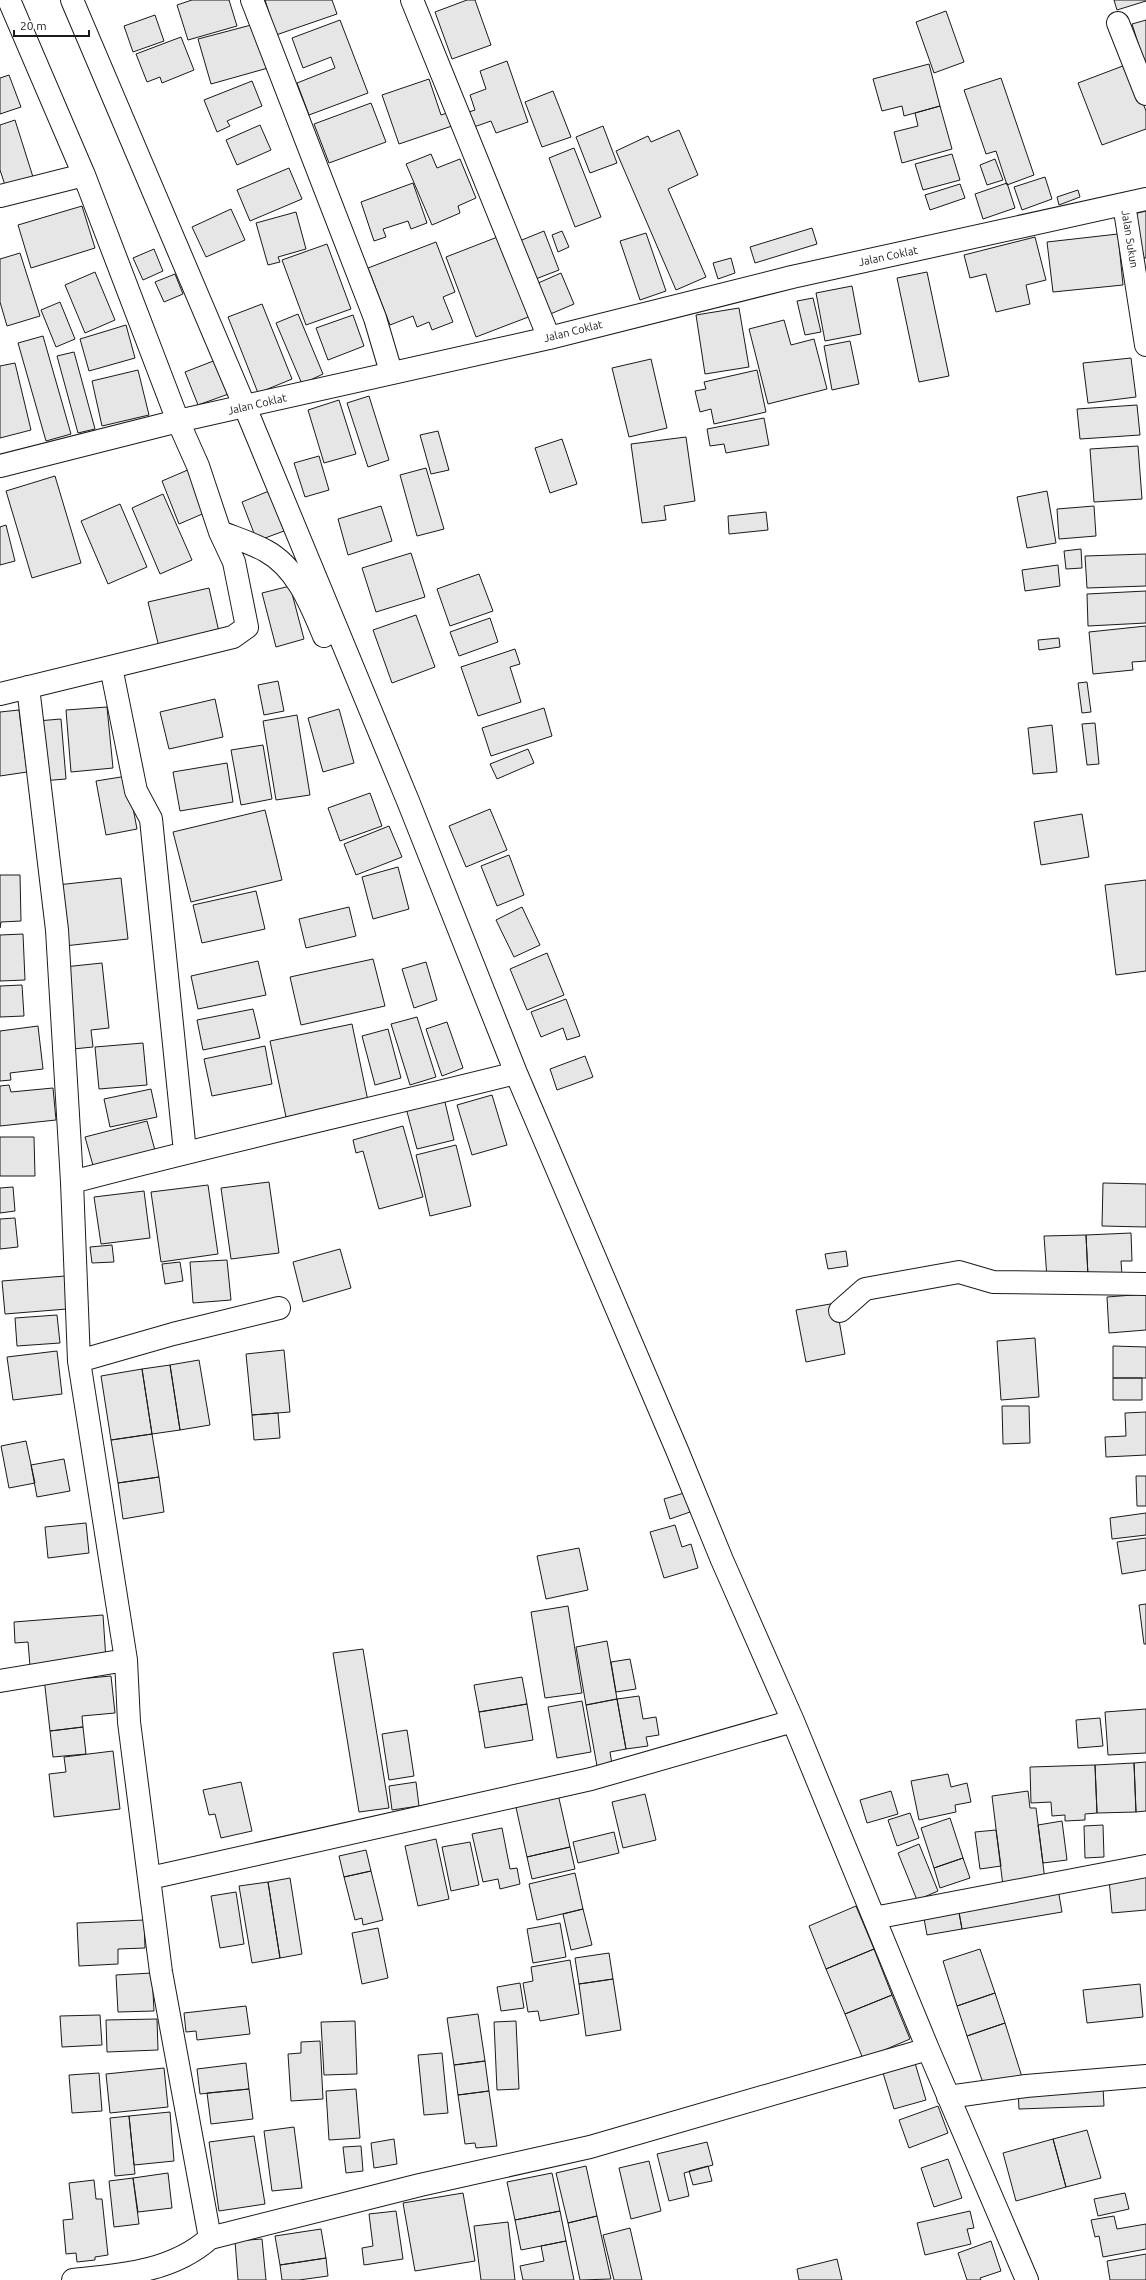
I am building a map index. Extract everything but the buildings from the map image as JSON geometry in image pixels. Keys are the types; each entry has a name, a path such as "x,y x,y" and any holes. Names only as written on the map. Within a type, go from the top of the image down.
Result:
{"street":[{"path":"0,694 233,636 247,627 234,562 220,532 198,466 178,421 84,175 9,0"},
{"path":"72,0 245,407 408,800 516,1073 677,1450 722,1560 793,1721 928,2050 1026,2280"},
{"path":"252,0 376,318 392,372"},
{"path":"412,0 549,338"},
{"path":"1118,23 1146,94"},
{"path":"0,196 84,175"},
{"name":"Jalan Coklat","path":"0,466 178,421 549,338 792,277 1146,199"},
{"name":"Jalan Sukun","path":"1124,204 1146,345"},
{"path":"220,532 266,550 281,561 296,578 315,615 382,768 408,800"},
{"path":"111,667 136,791 151,819 185,1152"},
{"path":"28,687 57,930 72,1182 78,1361 126,1660 129,1722 161,1972 210,2238"},
{"path":"72,1182 185,1152 289,1130 516,1073"},
{"path":"840,1310 864,1289 960,1272 993,1282 1146,1284"},
{"path":"78,1361 173,1334 279,1308"},
{"path":"0,1682 126,1660"},
{"path":"150,1878 591,1779 793,1721"},
{"path":"874,1918 1146,1866"},
{"path":"73,2280 122,2275 160,2267 199,2248 210,2238 420,2185 590,2147 928,2050"},
{"path":"948,2096 1026,2086 1146,2076"}]}
